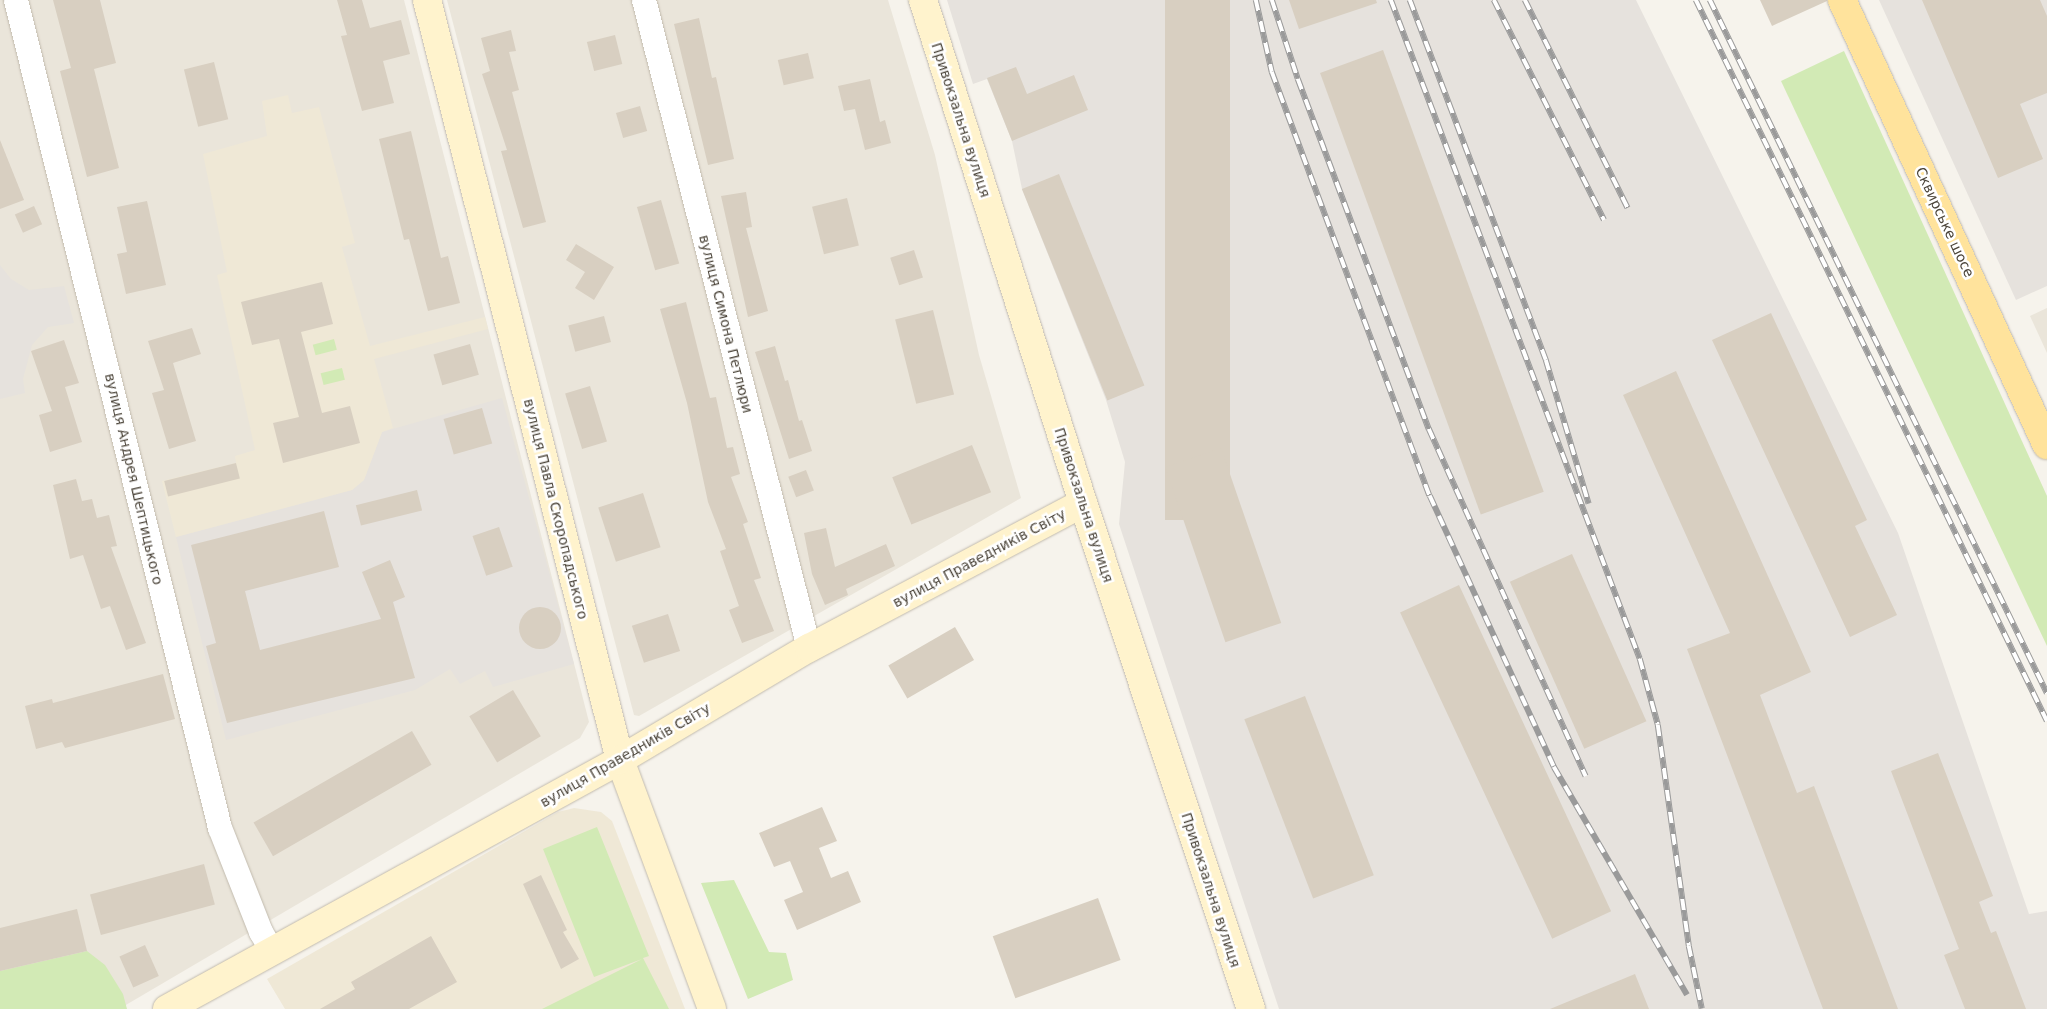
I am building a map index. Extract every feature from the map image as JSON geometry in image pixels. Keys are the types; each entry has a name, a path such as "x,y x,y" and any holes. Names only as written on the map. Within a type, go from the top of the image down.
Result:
{"main road":[{"name":"Сквирське шосе","path":"1842,0 2047,446"}],"street":[{"name":"вулиця Андрея Шептицького","path":"16,0 220,828 261,932 272,951"},
{"name":"вулиця Павла Скоропадського","path":"427,0 620,760 712,1009"},
{"name":"вулиця Симона Петлюри","path":"644,0 809,648"},
{"name":"Привокзальна вулиця","path":"923,0 1083,503 1251,1009"},
{"name":"вулиця Праведників Світу","path":"168,1009 620,760 809,648 1083,503"}],"shaded area":[{"path":"0,0 404,0 589,722 580,738 119,1009 0,1009"},
{"path":"447,0 888,0 935,155 979,355 1021,498 639,716 634,715"},
{"path":"947,0 1636,0 1898,533 2029,914 2047,911 2047,1009 1279,1009 1119,524 1125,462 1106,400 1022,189 1012,141 987,79 973,84"},
{"path":"1879,0 2047,0 2047,286 2016,300"},
{"path":"288,95 292,113 319,107 355,243 342,247 370,346 485,317 488,329 374,359 393,428 382,432 364,480 352,490 176,537 162,481 236,463 235,456 255,450 217,275 227,272 203,154 267,136 262,101"},
{"path":"0,265 11,279 29,290 64,286 74,323 48,327 32,345 23,379 25,393 0,399"},
{"path":"2047,308 2047,353 2030,316"},
{"path":"502,398 574,664 493,687 485,671 460,684 450,669 415,690 226,740 176,537 352,490 364,480 382,432"},
{"path":"574,808 601,812 612,821 685,1009 285,1009 267,979 558,812"}],"green space":[{"path":"1844,51 2047,496 2047,646 1781,81"},
{"path":"334,339 337,350 316,355 313,345"},
{"path":"342,368 345,380 324,385 321,373"},
{"path":"597,827 649,956 643,958 669,1009 542,1009 642,959 594,977 543,849"},
{"path":"734,880 769,952 786,953 793,980 748,999 701,883"},
{"path":"87,951 105,965 123,994 127,1009 0,1009 0,971"}],"building":[{"path":"53,0 100,0 116,63 94,69 119,168 87,177 60,71 71,68"},
{"path":"337,0 362,0 370,28 401,20 410,54 383,61 394,103 362,111 341,36 347,35"},
{"path":"1165,0 1230,0 1230,520 1165,520"},
{"path":"1289,0 1376,0 1377,3 1299,29"},
{"path":"1760,0 1827,0 1827,1 1772,26"},
{"path":"1922,0 2040,0 2047,16 2047,93 2020,104 2043,159 1998,178"},
{"path":"699,18 712,78 716,77 734,159 708,165 674,24"},
{"path":"511,30 516,51 509,52 519,90 512,92 546,222 523,228 501,151 507,150 482,74 490,71 481,38"},
{"path":"615,35 622,64 594,71 587,42"},
{"path":"1383,50 1544,492 1481,515 1320,73"},
{"path":"808,53 814,78 784,85 778,60"},
{"path":"214,62 228,119 198,127 184,69"},
{"path":"1016,67 1027,94 1074,75 1088,110 1012,141 987,78"},
{"path":"870,79 880,122 885,120 891,143 865,150 855,109 844,111 838,86"},
{"path":"640,106 647,131 623,138 616,113"},
{"path":"411,131 441,258 448,256 460,303 428,311 409,239 404,240 379,139"},
{"path":"0,140 24,200 0,209"},
{"path":"1059,174 1144,385 1107,400 1022,189"},
{"path":"746,192 752,227 746,228 768,311 748,317 721,196"},
{"path":"847,198 859,246 824,254 812,207"},
{"path":"661,200 679,263 655,270 637,207"},
{"path":"147,201 166,285 126,294 117,254 127,252 117,207"},
{"path":"34,206 42,224 23,233 15,215"},
{"path":"576,244 614,267 594,300 575,288 585,272 566,260"},
{"path":"914,250 923,278 899,285 890,258"},
{"path":"322,282 333,324 301,332 322,413 350,406 360,443 283,463 273,423 299,417 279,339 252,345 241,302"},
{"path":"686,302 710,398 716,397 727,448 733,447 740,474 731,477 748,522 743,524 761,578 754,580 774,631 742,643 729,610 739,606 720,551 726,549 708,502 687,403 660,309"},
{"path":"933,310 954,394 916,404 895,319"},
{"path":"1771,313 1867,520 1855,526 1897,615 1850,637 1712,340"},
{"path":"604,316 611,342 575,352 568,326"},
{"path":"192,328 201,354 173,363 196,441 169,449 152,393 164,390 148,341"},
{"path":"64,340 79,383 65,387 82,442 50,452 39,415 52,411 31,351"},
{"path":"470,344 479,375 442,385 433,354"},
{"path":"775,346 785,381 788,380 799,421 802,420 812,451 789,459 755,352"},
{"path":"1676,371 1811,672 1760,695 1797,793 1814,786 1898,1009 1823,1009 1687,649 1730,633 1623,395"},
{"path":"590,386 607,441 582,449 565,394"},
{"path":"482,408 492,444 454,455 444,419"},
{"path":"972,445 991,492 911,525 892,477"},
{"path":"1221,448 1281,623 1225,642 1165,467"},
{"path":"236,463 240,479 168,496 164,481"},
{"path":"806,470 814,491 796,497 788,477"},
{"path":"76,479 82,501 92,499 97,518 109,515 117,546 111,547 146,643 126,650 110,606 101,609 83,555 70,559 53,485"},
{"path":"417,490 422,510 361,526 356,505"},
{"path":"643,493 661,547 616,562 598,508"},
{"path":"324,511 339,567 245,591 260,650 381,619 362,572 390,560 405,597 393,602 415,678 227,723 206,646 216,643 191,545"},
{"path":"499,527 513,567 486,576 473,536"},
{"path":"826,528 835,567 886,544 895,566 846,589 848,595 825,605 812,574 804,533"},
{"path":"1572,554 1646,721 1584,749 1510,582"},
{"path":"1459,585 1611,911 1552,939 1400,612"},
{"path":"544,607 552,610 558,616 561,628 558,640 552,646 536,649 528,646 522,640 519,624 522,616 528,610"},
{"path":"668,614 680,651 644,663 632,626"},
{"path":"955,627 974,660 907,698 888,666"},
{"path":"163,674 175,719 65,748 62,742 36,749 25,706 52,699 53,703"},
{"path":"513,690 541,736 497,763 469,716"},
{"path":"1305,696 1374,875 1313,899 1244,719"},
{"path":"412,731 432,765 273,856 254,823"},
{"path":"1938,753 1993,896 1979,902 1991,933 1996,931 2026,1009 1965,1009 1944,955 1959,949 1891,771"},
{"path":"822,807 837,841 819,848 831,878 848,871 861,902 797,930 784,900 803,892 790,861 774,867 759,833"},
{"path":"204,864 215,905 101,935 90,895"},
{"path":"541,875 567,930 563,932 579,959 561,969 523,884"},
{"path":"1098,898 1121,960 1015,998 993,936"},
{"path":"77,909 87,951 0,971 0,928"},
{"path":"431,936 457,982 409,1009 320,1009 355,989 351,982"},
{"path":"145,945 159,976 133,987 119,956"},
{"path":"1635,974 1649,1009 1550,1009"}],"railway":[{"path":"1256,0 1272,72 1430,496 1554,767 1687,995"},
{"path":"1272,0 1298,79 1429,429 1586,776"},
{"path":"1391,0 1640,659 1658,725 1689,946 1702,1009"},
{"path":"1410,0 1546,360 1589,504"},
{"path":"1494,0 1604,220"},
{"path":"1525,0 1628,208"},
{"path":"1696,0 2047,721"},
{"path":"1710,0 2047,693"}]}
